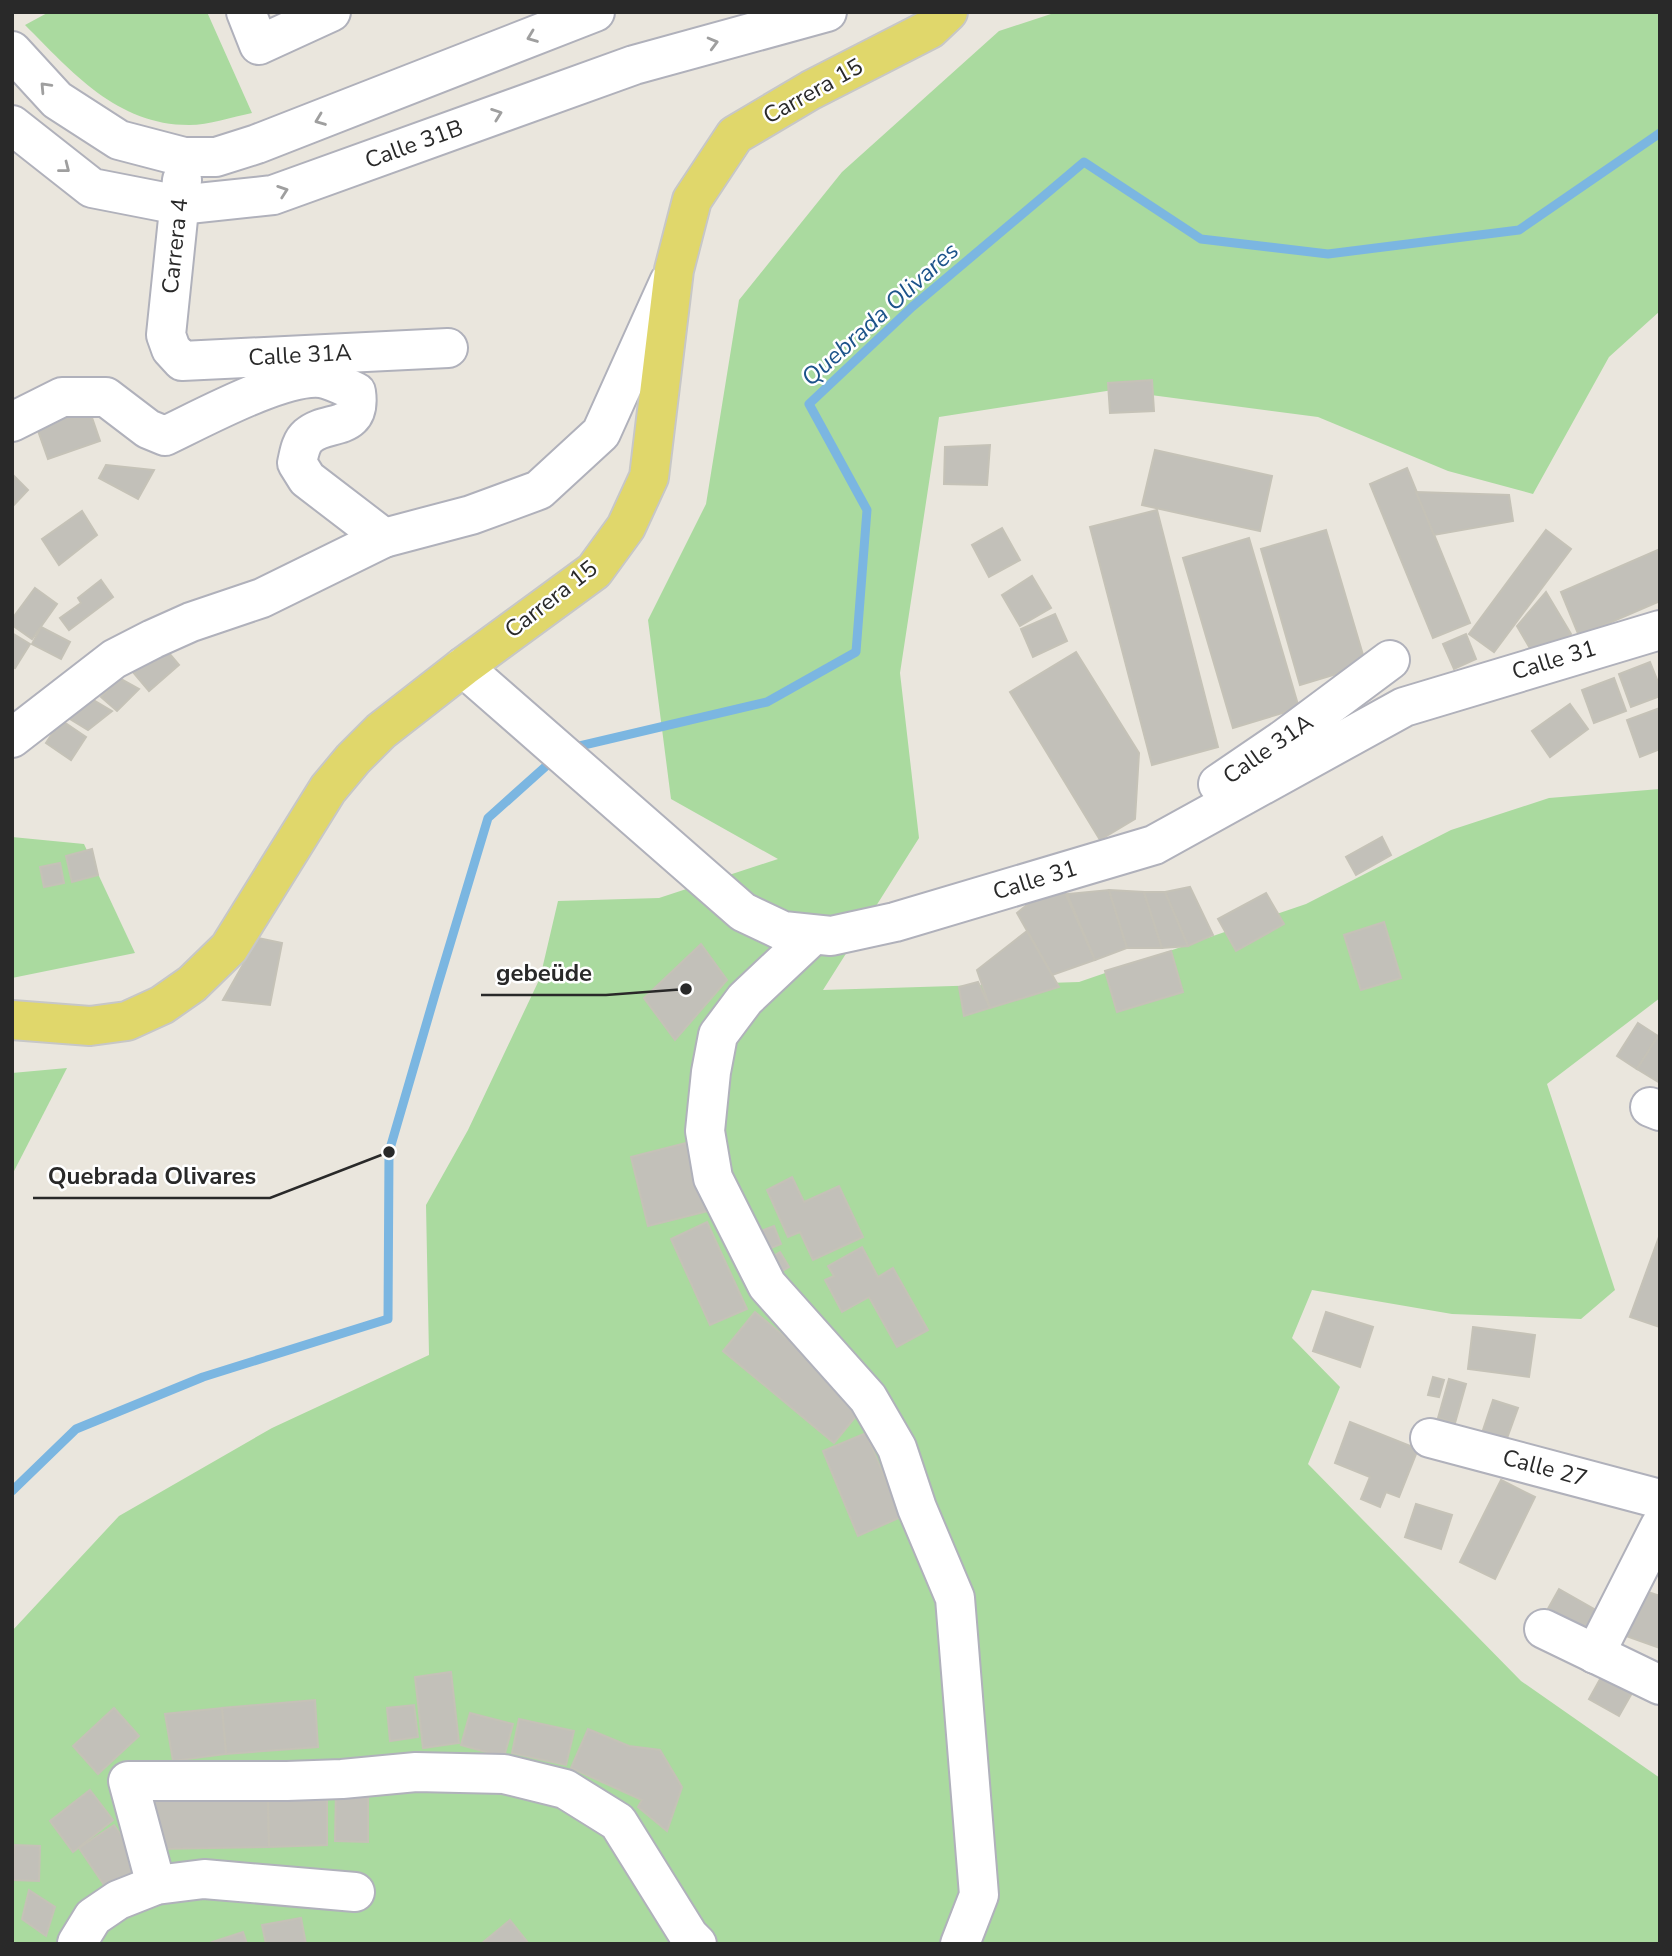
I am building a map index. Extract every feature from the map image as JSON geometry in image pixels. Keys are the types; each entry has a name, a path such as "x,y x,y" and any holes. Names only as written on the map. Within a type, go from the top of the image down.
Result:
{"main road":[{"name":"Carrera 15","path":"12,1020 90,1026 127,1021 162,1005 192,984 229,948 328,789 352,759 381,732 475,677 594,571 626,527 649,477 674,270 692,200 735,135 811,90 930,29 948,12"}],"street":[{"path":"252,29 331,12"},
{"path":"12,51 57,100 119,140 184,158 216,157 257,144 595,12"},
{"name":"Calle 31B","path":"12,125 92,188 179,205 273,195 634,65 827,12"},
{"name":"Carrera 4","path":"166,335 184,158"},
{"path":"12,738 114,659 191,622 262,598 384,538 471,515 539,490 601,433 674,270"},
{"name":"Calle 31A","path":"166,335 171,349 182,361 448,348"},
{"path":"12,422 62,397 106,397 148,429 165,436 288,381 320,378 340,384 356,392 358,405 351,418 307,436 297,463 307,479 384,538"},
{"name":"Calle 31","path":"475,677 743,912 783,931 831,936 895,922 1154,845 1404,707 1660,630"},
{"name":"Calle 31A","path":"1154,845 1185,805 1284,739 1390,660"},
{"path":"813,935 745,999 718,1035 710,1072 705,1131 713,1178 767,1285 869,1398 897,1448 917,1508 955,1598 979,1895 960,1944"},
{"name":"Calle 27","path":"1430,1438 1660,1499"},
{"path":"1595,1654 1660,1526"},
{"path":"1544,1629 1660,1685"},
{"path":"156,1885 128,1781 287,1781 416,1772 504,1774 565,1789 618,1822 689,1936 697,1944"},
{"path":"77,1942 93,1917 118,1900 156,1885 204,1879 355,1892"}],"green space":[{"path":"49,12 207,12 252,113 189,125 163,123 118,106 79,77 25,25"},
{"path":"1057,12 1660,12 1660,311 1609,357 1533,494 1448,471 1318,417 1113,390 939,417 900,673 919,838 823,990 1079,982 1306,904 1451,830 1549,798 1660,789 1660,998 1547,1084 1615,1290 1581,1319 1452,1314 1312,1290 1292,1338 1340,1387 1308,1464 1521,1681 1660,1778 1660,1944 12,1944 12,1631 119,1516 272,1428 429,1355 426,1205 468,1130 540,978 558,901 659,898 778,859 671,799 648,620 706,504 739,300 842,172 999,31"},
{"path":"12,837 84,844 135,953 12,978"},
{"path":"67,1068 12,1175 12,1073"}],"building":[{"path":"1152,380 1154,411 1110,413 1108,383"},
{"path":"88,406 100,441 48,459 36,425"},
{"path":"990,445 987,485 944,484 945,447"},
{"path":"1155,450 1272,476 1260,531 1142,505"},
{"path":"106,465 154,470 138,499 99,478"},
{"path":"1407,468 1470,623 1433,638 1370,484"},
{"path":"12,474 28,490 12,507"},
{"path":"1416,492 1509,495 1513,521 1434,535"},
{"path":"1157,510 1218,747 1152,765 1090,527"},
{"path":"82,511 97,535 59,565 42,539"},
{"path":"1002,528 1020,560 989,577 972,545"},
{"path":"1326,530 1366,665 1300,685 1261,549"},
{"path":"1546,530 1571,549 1494,652 1469,634"},
{"path":"1249,538 1299,708 1233,728 1183,558"},
{"path":"1660,549 1660,601 1579,636 1561,592"},
{"path":"1032,576 1051,608 1020,626 1002,595"},
{"path":"101,580 113,597 69,630 60,618 81,603 78,598"},
{"path":"35,588 57,604 32,639 12,625 12,619"},
{"path":"1546,592 1571,634 1535,657 1517,626"},
{"path":"1055,614 1067,641 1033,657 1021,629"},
{"path":"41,627 70,642 61,659 32,644"},
{"path":"12,633 30,644 15,668 12,666"},
{"path":"1466,634 1476,659 1454,669 1443,644"},
{"path":"163,646 179,665 149,691 133,672"},
{"path":"1076,652 1139,753 1135,819 1100,840 1010,692"},
{"path":"1650,662 1660,687 1660,696 1631,707 1619,674"},
{"path":"119,678 139,689 117,711 101,697"},
{"path":"1614,678 1626,711 1594,723 1582,690"},
{"path":"80,692 112,711 88,730 65,716"},
{"path":"1570,704 1588,729 1550,757 1532,731"},
{"path":"1660,708 1660,749 1640,757 1627,720"},
{"path":"61,720 86,737 71,760 46,743"},
{"path":"1382,837 1391,855 1356,875 1346,857"},
{"path":"92,849 98,875 72,882 66,856"},
{"path":"60,863 64,883 44,887 40,867"},
{"path":"1059,879 1095,960 1052,975 1017,913"},
{"path":"1190,887 1213,935 1188,946 1165,892"},
{"path":"1109,890 1127,948 1095,960 1067,894"},
{"path":"1109,890 1144,892 1162,948 1127,948"},
{"path":"1144,892 1165,892 1188,946 1162,948"},
{"path":"1266,893 1284,924 1236,951 1218,919"},
{"path":"1384,922 1401,978 1361,990 1344,935"},
{"path":"1027,931 1059,987 990,1008 977,970"},
{"path":"258,938 282,943 270,1005 223,1000"},
{"path":"701,944 727,980 675,1040 644,998"},
{"path":"1171,951 1183,992 1117,1012 1105,971"},
{"path":"978,982 990,1008 964,1016 959,987"},
{"path":"1638,1023 1658,1036 1637,1069 1617,1056"},
{"path":"1658,1036 1660,1037 1660,1083 1637,1069"},
{"path":"690,1142 708,1211 648,1226 631,1157"},
{"path":"792,1177 804,1202 839,1186 863,1237 813,1260 800,1232 788,1237 767,1190"},
{"path":"707,1222 747,1309 710,1325 671,1239"},
{"path":"774,1226 781,1244 761,1252 753,1234"},
{"path":"1660,1234 1660,1327 1630,1317"},
{"path":"862,1247 878,1277 893,1268 928,1330 897,1347 869,1297 842,1312 825,1280 834,1276 828,1266"},
{"path":"780,1252 789,1267 769,1279 760,1264"},
{"path":"755,1312 866,1404 834,1443 723,1351"},
{"path":"1326,1312 1373,1327 1360,1367 1313,1351"},
{"path":"1473,1327 1535,1335 1529,1377 1468,1369"},
{"path":"1433,1377 1444,1380 1439,1397 1428,1395"},
{"path":"1449,1379 1466,1384 1455,1423 1438,1418"},
{"path":"1493,1400 1518,1408 1506,1441 1482,1433"},
{"path":"1350,1422 1418,1449 1399,1497 1386,1492 1380,1507 1361,1499 1370,1477 1335,1463"},
{"path":"866,1433 901,1517 858,1536 823,1451"},
{"path":"1501,1480 1535,1497 1495,1579 1460,1562"},
{"path":"1416,1504 1452,1515 1441,1549 1405,1537"},
{"path":"1559,1589 1603,1614 1587,1641 1544,1616"},
{"path":"1639,1589 1660,1596 1660,1648 1623,1635"},
{"path":"1609,1663 1640,1679 1619,1716 1589,1699"},
{"path":"451,1672 459,1743 423,1748 415,1677"},
{"path":"315,1700 318,1747 226,1754 222,1708"},
{"path":"414,1705 418,1737 390,1741 387,1708"},
{"path":"114,1708 139,1736 98,1774 73,1746"},
{"path":"222,1708 226,1754 173,1761 165,1714"},
{"path":"470,1713 513,1724 504,1757 461,1745"},
{"path":"519,1719 574,1731 566,1765 512,1753"},
{"path":"588,1729 629,1746 660,1750 682,1787 667,1831 638,1807 642,1800 571,1768"},
{"path":"336,1789 368,1789 368,1842 335,1841"},
{"path":"90,1790 113,1820 73,1852 50,1821"},
{"path":"136,1797 268,1799 269,1847 156,1849"},
{"path":"327,1797 327,1845 269,1847 268,1799"},
{"path":"114,1825 145,1869 108,1891 79,1848"},
{"path":"14,1845 40,1846 39,1881 13,1880"},
{"path":"29,1890 55,1907 46,1936 22,1919"},
{"path":"301,1918 306,1944 266,1944 262,1925"},
{"path":"510,1920 529,1944 481,1944"},
{"path":"243,1932 247,1944 212,1942"}],"waterway":[{"name":"Quebrada Olivares","path":"571,748 767,702 856,652 867,510 809,404 912,307 1084,162 1201,239 1328,254 1519,230 1660,133"},
{"name":"Quebrada Olivares","path":"12,1491 76,1429 203,1377 388,1319 389,1152 438,984 488,818 554,759"}],"place":[{"name":"gebeüde","path":"686,989"},
{"name":"Quebrada Olivares","path":"389,1152"}]}
